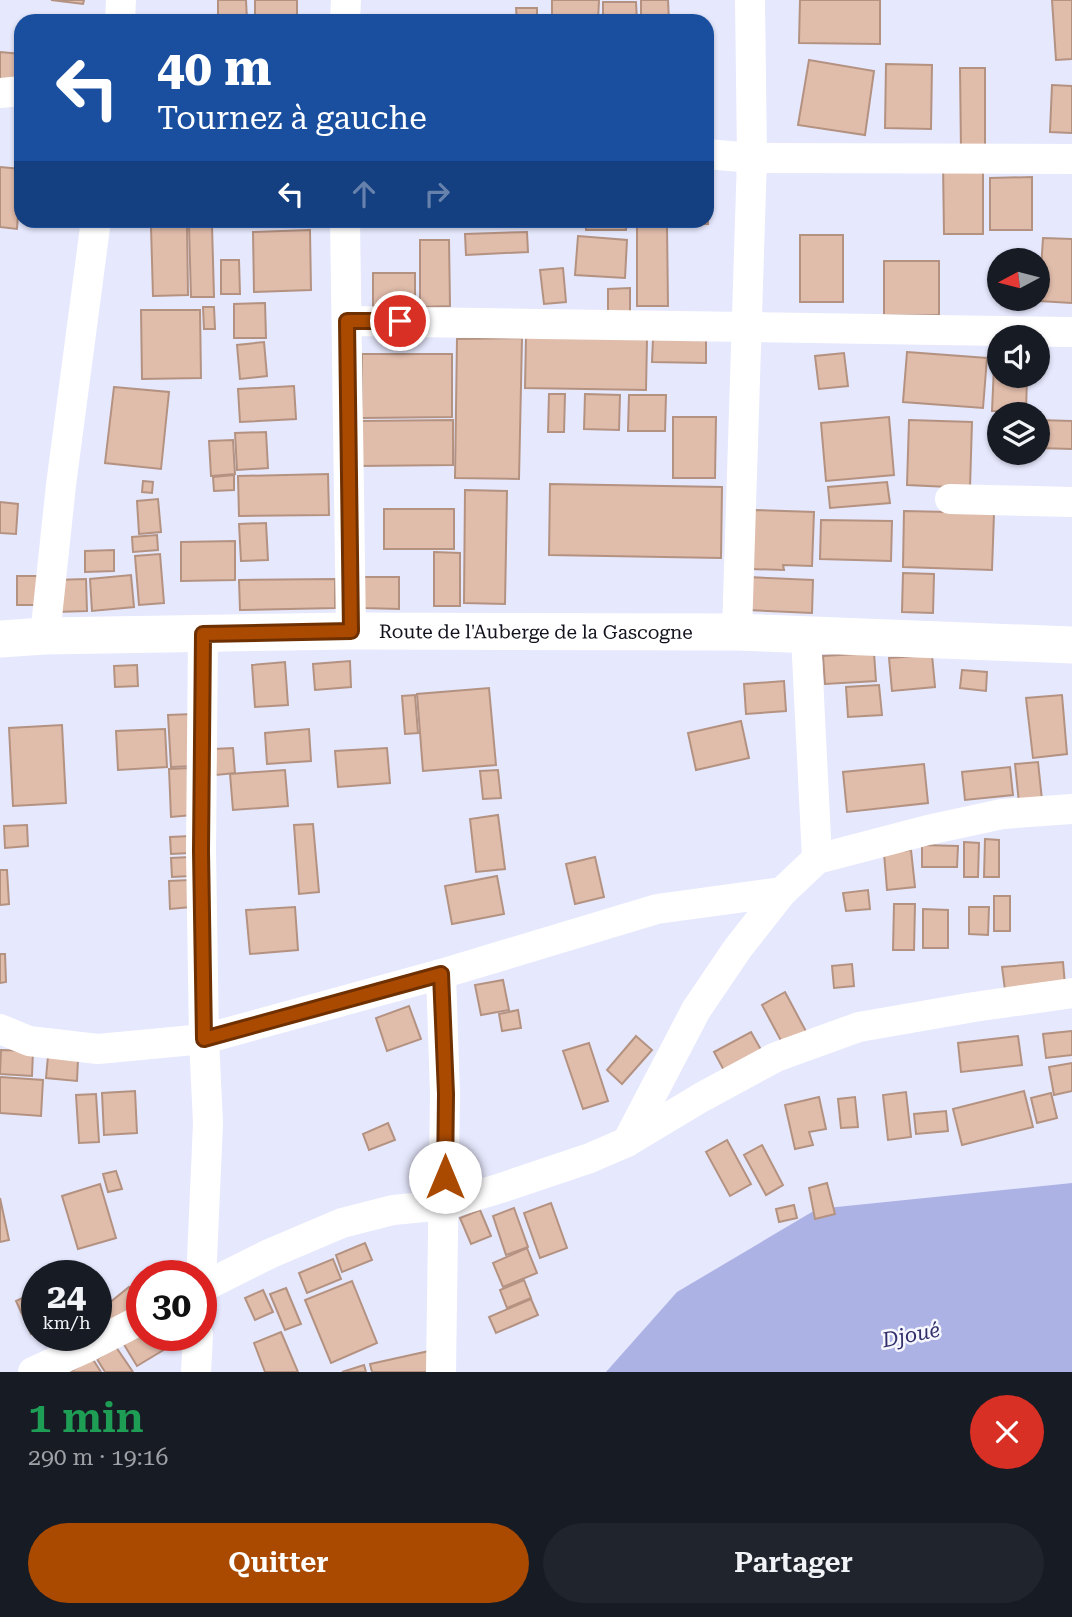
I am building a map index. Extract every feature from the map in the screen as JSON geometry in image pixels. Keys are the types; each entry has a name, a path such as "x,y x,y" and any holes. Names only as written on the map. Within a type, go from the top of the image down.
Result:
{"street":[{"path":"737,632 752,158 750,0"},
{"path":"714,155 752,158 1072,159"},
{"path":"45,636 61,485 95,228"},
{"path":"345,228 351,631"},
{"path":"347,321 1072,332"},
{"path":"950,499 1072,502"},
{"name":"Route de l'Auberge de la Gascogne","path":"0,639 351,631 737,632 1072,645"},
{"path":"202,1260 208,1123 201,851 203,634"},
{"path":"806,636 817,859"},
{"path":"627,1142 696,1010 737,948 782,892 817,859 1002,814 1072,809"},
{"path":"0,1029 29,1041 98,1049 204,1039 441,974 657,909 782,892"},
{"path":"441,974 446,1094 441,1372"},
{"path":"217,1278 342,1223 393,1210 445,1205 579,1161 627,1142 776,1057 859,1027 1072,993"},
{"path":"33,1372 126,1327"},
{"path":"197,1372 198,1351"}],"water":[{"name":"Djoué","path":"1072,1183 1072,1372 606,1372 677,1292 817,1209"}],"building":[{"path":"51,0 84,0 83,4"},
{"path":"218,0 246,0 247,14 218,14"},
{"path":"255,0 297,0 297,14 255,14"},
{"path":"552,0 599,0 598,14 552,14"},
{"path":"641,0 668,0 669,14 641,14"},
{"path":"800,0 880,0 880,44 799,43"},
{"path":"1052,0 1072,0 1072,59 1056,60"},
{"path":"603,2 636,2 637,14 603,14"},
{"path":"516,8 537,8 537,14 516,14"},
{"path":"0,52 14,53 14,83 0,82"},
{"path":"809,60 874,71 865,135 798,125"},
{"path":"886,64 932,65 931,129 885,128"},
{"path":"960,68 985,68 985,149 961,150"},
{"path":"1052,85 1072,86 1072,133 1050,132"},
{"path":"943,163 983,163 983,234 944,234"},
{"path":"0,167 14,168 14,228 17,229 0,227"},
{"path":"1032,177 1032,230 990,230 990,178"},
{"path":"151,228 187,228 188,295 153,296"},
{"path":"189,228 212,228 214,297 191,297"},
{"path":"586,228 626,228 626,230"},
{"path":"637,228 667,228 668,306 637,306"},
{"path":"310,230 311,290 254,292 253,232"},
{"path":"527,232 528,252 466,255 465,234"},
{"path":"800,235 843,235 843,302 800,302"},
{"path":"578,236 627,240 625,278 575,275"},
{"path":"1043,238 1072,239 1072,303 1050,302 1050,248 1042,248"},
{"path":"420,240 449,240 450,306 420,307"},
{"path":"221,260 239,260 240,294 221,294"},
{"path":"884,261 939,261 939,315 884,315"},
{"path":"563,268 566,302 544,304 540,270"},
{"path":"373,273 415,273 415,306 373,306"},
{"path":"630,288 630,315 608,314 608,289"},
{"path":"265,303 266,338 234,338 234,304"},
{"path":"203,307 214,307 215,329 204,329"},
{"path":"141,310 200,310 201,378 142,379"},
{"path":"526,337 647,339 646,390 525,388"},
{"path":"522,338 519,479 455,478 457,339"},
{"path":"653,339 706,340 706,363 652,362"},
{"path":"264,342 267,376 240,379 237,345"},
{"path":"907,352 987,358 983,408 903,402"},
{"path":"844,353 848,386 819,389 815,356"},
{"path":"362,354 452,354 452,417 362,418"},
{"path":"294,386 296,419 240,422 238,389"},
{"path":"114,387 169,392 161,469 105,463"},
{"path":"993,388 1027,388 1026,402 992,402"},
{"path":"549,394 565,394 564,432 548,432"},
{"path":"585,394 620,395 619,430 584,429"},
{"path":"629,395 666,395 665,431 628,431"},
{"path":"673,417 716,417 715,478 673,478"},
{"path":"889,417 894,475 826,481 821,423"},
{"path":"453,420 453,465 359,466 359,421"},
{"path":"909,420 972,422 970,488 907,485"},
{"path":"1050,420 1072,421 1072,449 1050,448"},
{"path":"266,432 268,468 237,470 235,433"},
{"path":"233,440 235,474 211,476 209,441"},
{"path":"328,474 329,515 239,516 238,476"},
{"path":"234,475 234,490 214,491 213,477"},
{"path":"143,481 153,482 152,493 142,492"},
{"path":"887,482 890,503 830,508 828,487"},
{"path":"550,484 722,487 721,558 549,555"},
{"path":"465,490 507,491 505,604 464,603"},
{"path":"158,499 161,532 139,534 137,501"},
{"path":"0,502 18,504 16,534 0,533"},
{"path":"384,509 454,509 454,549 384,549"},
{"path":"753,510 814,512 812,566 783,565 784,570 751,569"},
{"path":"904,511 994,513 992,570 903,567"},
{"path":"821,520 892,521 891,561 820,559"},
{"path":"266,523 268,560 241,561 239,524"},
{"path":"157,535 158,550 133,552 132,537"},
{"path":"235,541 235,580 181,581 181,542"},
{"path":"114,550 114,571 85,572 85,551"},
{"path":"434,552 460,553 460,606 434,606"},
{"path":"160,554 164,603 139,605 135,556"},
{"path":"903,573 934,574 933,613 902,612"},
{"path":"131,575 134,607 92,611 90,579"},
{"path":"17,576 37,576 37,605 17,605"},
{"path":"363,577 399,577 399,609 364,608"},
{"path":"748,577 813,580 812,613 747,610"},
{"path":"86,579 87,611 55,612 54,580"},
{"path":"335,579 335,608 240,610 239,580"},
{"path":"874,653 876,681 825,684 823,656"},
{"path":"932,655 935,687 892,691 889,658"},
{"path":"350,661 351,687 315,690 313,664"},
{"path":"285,662 288,705 255,707 252,665"},
{"path":"137,665 138,686 115,687 114,666"},
{"path":"962,670 987,672 986,691 960,688"},
{"path":"784,681 786,711 746,714 744,684"},
{"path":"879,685 882,715 848,717 846,687"},
{"path":"489,688 496,765 423,771 417,694"},
{"path":"415,695 418,733 405,734 402,696"},
{"path":"1062,695 1067,754 1033,758 1026,698"},
{"path":"193,714 195,766 171,767 168,715"},
{"path":"741,721 749,758 696,770 688,733"},
{"path":"62,725 66,803 13,806 9,728"},
{"path":"165,729 167,767 118,770 116,731"},
{"path":"309,729 311,761 267,764 265,733"},
{"path":"233,748 235,773 216,775 214,749"},
{"path":"387,748 390,783 338,787 335,751"},
{"path":"1038,762 1042,800 1019,803 1015,764"},
{"path":"924,764 928,803 847,812 843,772"},
{"path":"1010,767 1013,795 965,800 962,772"},
{"path":"190,768 192,815 171,817 169,769"},
{"path":"285,770 288,806 233,810 230,774"},
{"path":"498,770 501,798 483,799 480,771"},
{"path":"498,815 505,869 476,872 470,819"},
{"path":"313,824 319,892 299,894 294,825"},
{"path":"27,825 28,846 5,848 4,826"},
{"path":"190,836 190,853 171,854 170,837"},
{"path":"985,839 999,840 999,877 984,877"},
{"path":"964,842 979,843 978,877 964,877"},
{"path":"922,845 958,846 957,867 922,867"},
{"path":"911,850 915,887 887,890 884,853"},
{"path":"190,857 191,876 172,877 171,858"},
{"path":"595,857 604,897 575,904 566,864"},
{"path":"0,870 7,870 9,904 0,905"},
{"path":"497,876 504,914 452,924 445,886"},
{"path":"190,880 191,907 170,909 169,881"},
{"path":"868,890 870,909 846,911 843,893"},
{"path":"994,896 1010,896 1010,931 994,931"},
{"path":"894,904 915,904 914,950 893,950"},
{"path":"295,907 298,950 250,954 246,910"},
{"path":"969,907 989,907 988,935 969,934"},
{"path":"923,909 948,910 948,948 923,948"},
{"path":"0,954 5,954 6,982 0,983"},
{"path":"1063,962 1065,985 1005,990 1002,967"},
{"path":"852,964 854,986 834,988 832,966"},
{"path":"503,980 509,1010 481,1015 475,985"},
{"path":"785,992 809,1037 786,1050 762,1005"},
{"path":"409,1006 421,1039 387,1051 376,1018"},
{"path":"518,1010 521,1028 502,1031 499,1014"},
{"path":"1072,1031 1072,1055 1046,1058 1043,1034"},
{"path":"751,1032 764,1055 727,1076 714,1052"},
{"path":"636,1036 652,1050 622,1084 607,1070"},
{"path":"1018,1036 1022,1065 961,1072 958,1043"},
{"path":"589,1043 608,1101 583,1109 563,1051"},
{"path":"1,1050 33,1051 32,1076 0,1074"},
{"path":"48,1056 78,1059 77,1081 46,1078"},
{"path":"1072,1063 1072,1091 1054,1095 1049,1067"},
{"path":"0,1077 43,1080 41,1116 0,1113"},
{"path":"135,1091 137,1133 104,1135 102,1093"},
{"path":"1024,1091 1033,1127 962,1145 953,1109"},
{"path":"906,1092 911,1137 888,1140 883,1095"},
{"path":"1051,1093 1057,1118 1037,1123 1031,1098"},
{"path":"96,1094 99,1142 79,1143 76,1095"},
{"path":"819,1097 826,1129 809,1132 813,1145 795,1149 785,1105"},
{"path":"855,1097 858,1127 841,1128 838,1099"},
{"path":"946,1111 948,1131 916,1134 914,1114"},
{"path":"388,1123 395,1140 369,1150 363,1134"},
{"path":"727,1140 751,1184 730,1196 706,1152"},
{"path":"762,1145 783,1185 766,1195 744,1155"},
{"path":"116,1171 122,1189 108,1192 103,1174"},
{"path":"827,1183 835,1214 815,1219 809,1188"},
{"path":"100,1184 116,1238 78,1249 62,1196"},
{"path":"0,1198 9,1240 0,1242"},
{"path":"551,1203 567,1248 540,1258 524,1213"},
{"path":"794,1205 797,1218 779,1222 776,1209"},
{"path":"514,1208 528,1247 506,1255 493,1216"},
{"path":"480,1210 491,1236 471,1244 460,1218"},
{"path":"365,1243 372,1260 342,1272 336,1255"},
{"path":"527,1248 537,1273 503,1287 493,1263"},
{"path":"333,1259 341,1279 307,1293 299,1273"},
{"path":"524,1280 531,1298 507,1308 500,1290"},
{"path":"352,1281 377,1343 331,1363 305,1300"},
{"path":"286,1288 301,1324 285,1330 270,1294"},
{"path":"126,1289 126,1322 113,1333 112,1332 112,1301"},
{"path":"263,1290 273,1312 255,1320 245,1298"},
{"path":"21,1299 21,1312 16,1301"},
{"path":"531,1299 538,1315 496,1333 489,1317"},
{"path":"281,1332 298,1372 265,1372 254,1343"},
{"path":"126,1337 126,1348 120,1338"},
{"path":"116,1347 133,1372 105,1372 97,1359"},
{"path":"128,1351 162,1351 137,1366"},
{"path":"429,1351 434,1372 372,1372 370,1364"},
{"path":"92,1358 101,1372 70,1372"},
{"path":"364,1365 366,1372 342,1372"}],"route":[{"path":"400,321 347,321 351,631 203,634 201,851 204,1039 441,974 446,1094 445,1177"}]}
